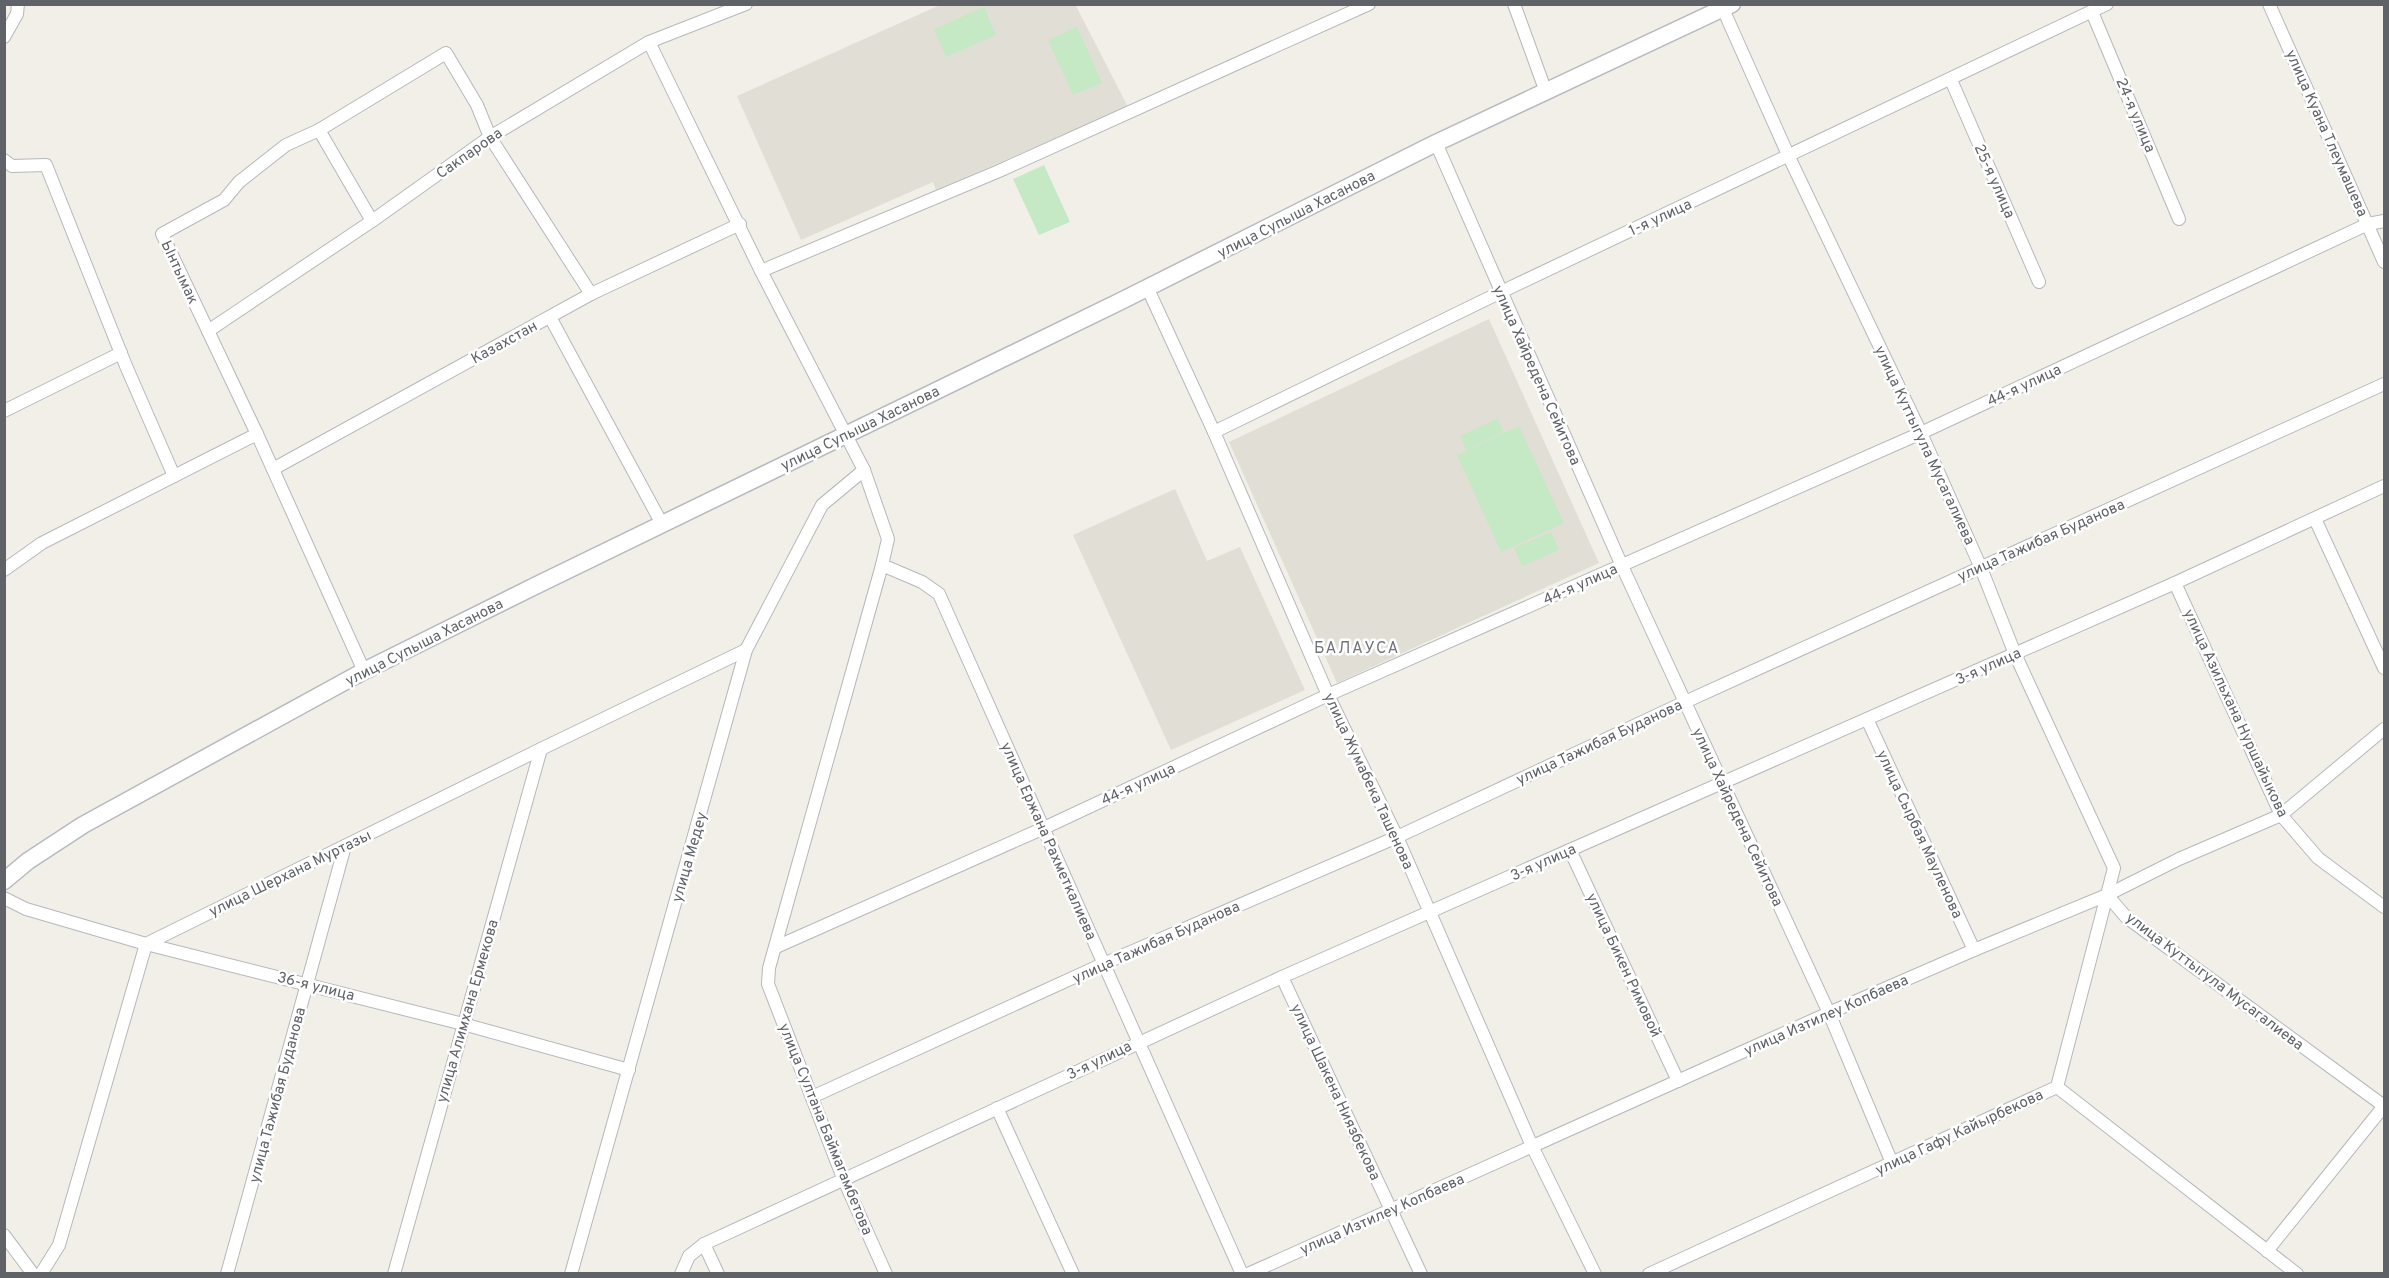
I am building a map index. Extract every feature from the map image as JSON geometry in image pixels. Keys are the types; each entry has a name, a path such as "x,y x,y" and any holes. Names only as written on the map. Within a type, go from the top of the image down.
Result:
{"street":[{"path":"4,37 17,14 18,4"},
{"name":"Сакпарова","path":"208,331 372,221 490,137 649,42 746,4"},
{"path":"761,270 999,171 1369,4"},
{"path":"1514,4 1546,92"},
{"name":"1-я улица","path":"1214,432 1501,292 2107,4"},
{"name":"улица Куана Тлеумашева","path":"2270,4 2385,262"},
{"name":"улица Супыша Хасанова","path":"4,881 28,861 84,825 364,671 1436,143 1727,7"},
{"name":"улица Куттыгула Мусагалиева","path":"1727,7 1789,157 1921,433 1981,568 2015,654 2114,868 2107,895 2126,917 2384,1106"},
{"name":"24-я улица","path":"2092,12 2179,219"},
{"path":"649,42 761,270 864,470 888,539 776,947"},
{"name":"Ынтымак","path":"364,671 257,434 162,234 224,200 239,182 286,145 319,130 446,53 477,105 490,137"},
{"name":"25-я улица","path":"1951,80 2039,282"},
{"path":"319,130 372,221"},
{"path":"490,137 591,294"},
{"name":"улица Хайредена Сейитова","path":"1436,143 1622,566 1829,1013 1892,1163"},
{"path":"4,160 12,166 46,165 121,353 174,476"},
{"name":"44-я улица","path":"776,947 1044,828 1328,695 1921,433 2368,224 2385,221"},
{"name":"Казахстан","path":"273,469 591,294 740,224"},
{"name":"улица Жумабека Ташенова","path":"1147,287 1214,432 1328,695 1397,837 1532,1146 1595,1274"},
{"path":"550,316 662,524"},
{"path":"4,411 121,353"},
{"name":"улица Тажибая Буданова","path":"812,1097 1103,964 1397,837 1685,702 2385,384"},
{"path":"4,570 42,543 257,434"},
{"name":"улица Медеу","path":"571,1274 746,650 822,505 864,470"},
{"name":"3-я улица","path":"704,1244 1281,976 2175,583 2385,486"},
{"path":"2314,519 2385,668"},
{"name":"улица Ержана Рахметкалиева","path":"882,565 922,582 939,594 1242,1274"},
{"name":"улица Азильхана Нуршайыкова","path":"2175,583 2281,815 2318,858 2385,907"},
{"name":"улица Шерхана Муртазы","path":"146,944 746,650"},
{"name":"улица Сырбая Мауленова","path":"1867,719 1974,950"},
{"name":"улица Изтилеу Копбаева","path":"1248,1274 1829,1013 2107,895 2179,859 2281,815 2385,729"},
{"name":"улица Алимхана Ермекова","path":"394,1274 541,749"},
{"name":"улица Тажибая Буданова","path":"227,1274 345,846"},
{"name":"улица Бикен Римовой","path":"1570,850 1678,1081"},
{"path":"2057,1087 2107,895"},
{"name":"36-я улица","path":"4,898 26,909 146,944 463,1024 629,1070"},
{"path":"41,1274 59,1245 146,944"},
{"name":"улица Султана Баймагамбетова","path":"776,947 769,968 768,984 843,1178 886,1274"},
{"name":"улица Шакена Ниязбекова","path":"1281,976 1421,1274"},
{"name":"улица Гафу Кайырбекова","path":"1649,1274 2057,1087 2297,1274"},
{"path":"2267,1251 2384,1106"},
{"path":"997,1108 1073,1274"},
{"path":"4,1235 33,1274"},
{"path":"681,1274 689,1256 704,1244 718,1274"}],"shaded area":[{"path":"1075,4 1128,107 936,190 933,182 801,240 737,96 940,5"},
{"path":"1489,319 1599,563 1337,683 1229,442"},
{"path":"1175,489 1207,561 1240,547 1305,690 1171,750 1073,535"}],"green space":[{"path":"984,7 996,35 946,57 934,29"},
{"path":"1077,27 1102,83 1073,95 1048,40"},
{"path":"1044,165 1070,222 1039,235 1013,179"},
{"path":"1497,419 1504,432 1466,450 1460,436"},
{"path":"1519,426 1564,523 1501,552 1457,455"},
{"path":"1551,532 1559,550 1522,566 1514,548"}],"district":[{"name":"БАЛАУСА","path":"1357,647"}]}
